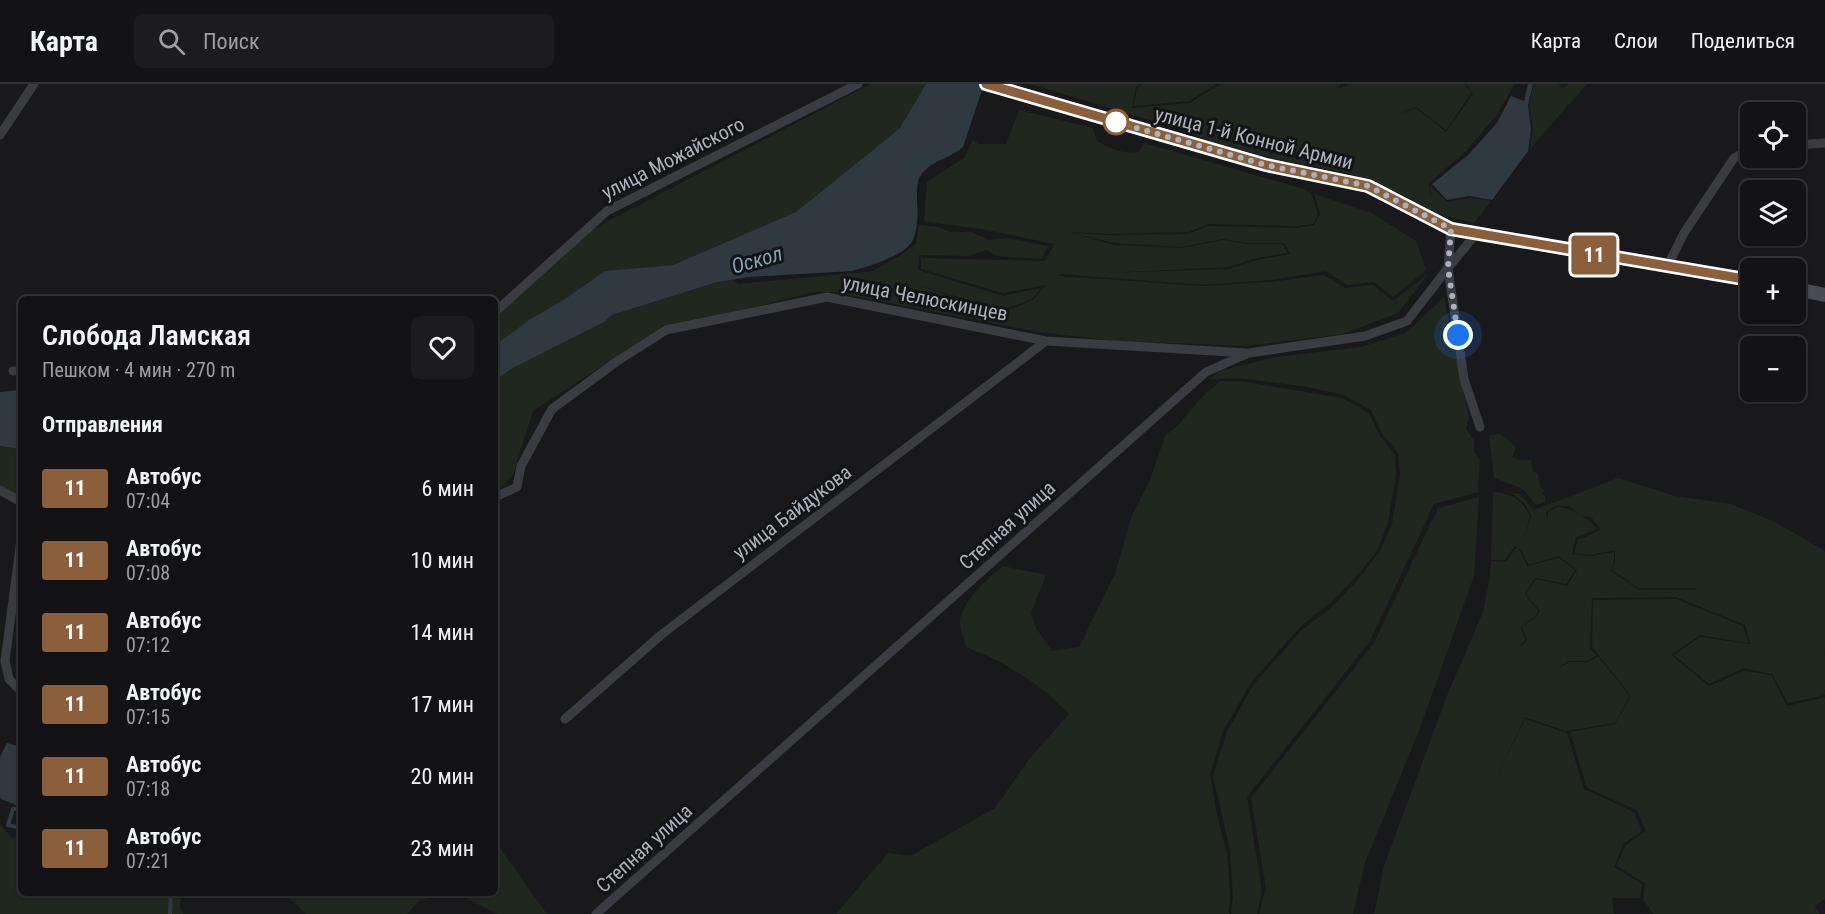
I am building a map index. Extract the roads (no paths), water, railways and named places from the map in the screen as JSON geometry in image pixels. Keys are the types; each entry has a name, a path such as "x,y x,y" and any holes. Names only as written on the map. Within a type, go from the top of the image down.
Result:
{"main road":[{"name":"улица 1-й Конной Армии","path":"988,85 1266,165 1368,186 1451,229 1475,235 1740,278"},
{"path":"1806,291 1825,295"}],"street":[{"path":"0,135 34,84"},
{"name":"улица Можайского","path":"498,309 607,210 858,84"},
{"path":"1806,144 1825,143"},
{"path":"1667,267 1684,233 1734,158 1740,155"},
{"path":"1451,229 1448,268 1464,380 1480,427"},
{"name":"Степная улица","path":"596,914 1206,372 1249,354 1365,336 1407,321 1475,235"},
{"name":"улица Челюскинцев","path":"498,496 517,487 521,466 552,410 616,362 666,330 827,297 1046,341 1249,354"},
{"name":"улица Байдукова","path":"565,719 661,635 1046,341"},
{"path":"0,490 18,500"},
{"path":"18,560 3,662 9,679 18,688"}],"water":[{"name":"Оскол","path":"926,84 984,84 963,147 930,166 919,178 915,234 911,243 900,253 852,271 748,277 714,283 612,315 604,322 513,368 498,378 498,343 605,271 673,265 796,212 899,129"},
{"path":"1528,84 1533,84 1528,105 1531,130 1528,151 1492,200 1469,196 1447,200 1432,184 1468,155 1497,123 1511,96 1524,101"},
{"path":"18,390 18,449 0,446 0,392"},
{"path":"7,743 17,746 18,806 1,799 0,757"}],"waterway":[{"path":"18,808 13,809 8,825 18,827"},
{"path":"170,914 171,896"}]}
